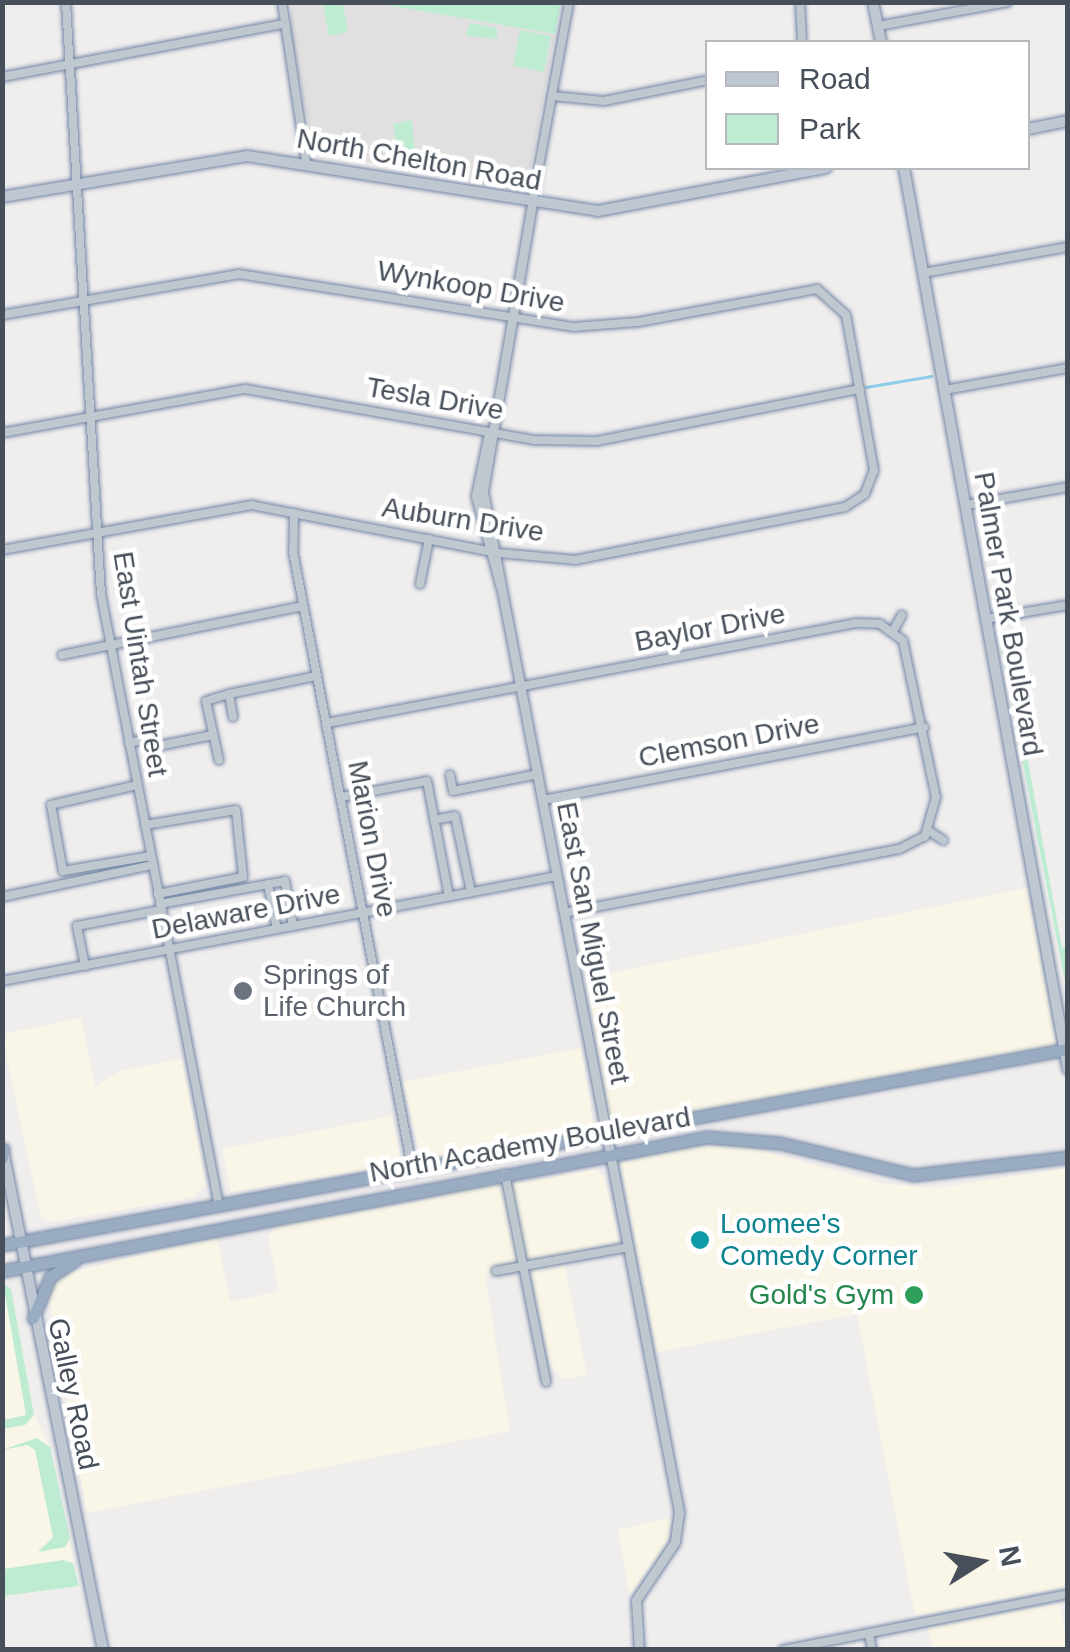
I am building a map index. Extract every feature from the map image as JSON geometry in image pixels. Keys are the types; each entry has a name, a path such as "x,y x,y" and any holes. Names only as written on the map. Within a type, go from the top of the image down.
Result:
{"highway":[{"name":"North Academy Boulevard","path":"2,1245 413,1173 1066,1049"},
{"name":"North Academy Boulevard","path":"2,1270 609,1154 737,1137 877,1171 945,1176 1068,1157"},
{"path":"2,1158 3,1148"},
{"path":"33,1318 50,1277 85,1254"}],"main road":[{"path":"874,2 882,40"},
{"path":"1030,129 1068,121"},
{"name":"North Chelton Road","path":"2,196 222,157 306,162 532,204 628,208 816,170"},
{"name":"Palmer Park Boulevard","path":"904,170 1068,1069"},
{"name":"Galley Road","path":"3,1148 22,1267 104,1650"}],"street":[{"name":"East Uintah Street","path":"66,2 96,532 110,644 219,1206"},
{"path":"282,2 282,24 306,162"},
{"path":"498,553 483,492 489,432 570,2"},
{"path":"800,2 802,40"},
{"path":"878,26 1008,2"},
{"path":"2,77 282,24"},
{"path":"552,96 604,101 705,81"},
{"path":"922,273 1068,247"},
{"name":"Wynkoop Drive","path":"2,315 256,274 509,319 613,326 817,289 846,315 860,389"},
{"path":"944,390 1068,368"},
{"name":"Tesla Drive","path":"2,433 246,390 562,442 615,440 860,389"},
{"name":"Auburn Drive","path":"2,550 242,504 498,553 576,560 854,503 870,487 874,470 860,389"},
{"path":"486,550 476,482 489,432"},
{"path":"966,505 1068,486"},
{"name":"Marion Drive","path":"294,513 293,552 413,1173"},
{"path":"420,584 429,538"},
{"name":"East San Miguel Street","path":"486,550 500,588"},
{"name":"East San Miguel Street","path":"498,553 500,588 679,1512 674,1542 636,1600 640,1650"},
{"path":"62,655 304,606"},
{"path":"986,619 1067,607"},
{"path":"565,914 900,849 929,831 936,797 912,657 892,630 902,615"},
{"name":"Baylor Drive","path":"327,723 856,623 892,630"},
{"path":"219,760 206,701 317,676"},
{"path":"229,694 234,717"},
{"name":"Clemson Drive","path":"542,800 924,727"},
{"path":"129,742 154,737 158,746 214,735"},
{"path":"450,774 453,791 538,774"},
{"path":"341,797 426,781 449,896"},
{"path":"137,785 50,806 63,871 152,860"},
{"path":"84,966 77,926 243,877 236,810 144,825"},
{"path":"434,820 455,816 471,892"},
{"path":"929,831 943,840"},
{"path":"2,897 152,860"},
{"name":"Delaware Drive","path":"2,981 557,876"},
{"path":"160,902 284,881 293,926"},
{"path":"268,884 277,929"},
{"path":"506,1174 546,1382"},
{"path":"496,1271 629,1247"},
{"path":"783,1650 1068,1594"},
{"path":"869,1633 872,1650"}],"shaded area":[{"path":"292,3 374,3 555,34 526,193 314,152 290,30"},
{"path":"1027,888 1057,1046 611,1129 586,978"},
{"path":"81,1018 95,1087 120,1071 182,1059 206,1185 194,1197 51,1222 41,1217 4,1034"},
{"path":"581,1048 593,1124 421,1159 403,1082"},
{"path":"392,1116 401,1164 231,1192 222,1149"},
{"path":"689,1146 743,1146 885,1184 938,1188 1067,1168 1067,1587 915,1616 857,1314 657,1352 620,1163"},
{"path":"595,1169 604,1177 620,1241 562,1254 587,1375 564,1379 550,1366 529,1268 485,1276 510,1431 87,1513 49,1297 56,1276 217,1236 230,1302 279,1291 268,1235 280,1224 412,1203 498,1180 522,1183"},
{"path":"3,1283 11,1289 34,1415 50,1447 79,1586 3,1596"},
{"path":"673,1517 667,1542 630,1595 618,1530"},
{"path":"1060,1603 1067,1649 933,1649 928,1628"}],"green space":[{"path":"323,3 343,4 348,32 329,36"},
{"path":"374,3 561,3 555,34"},
{"path":"470,23 497,28 497,39 466,36"},
{"path":"520,30 551,36 544,72 513,66"},
{"path":"412,120 415,153 435,159 433,171 400,164 393,124"},
{"path":"1003,624 1062,948 1067,946 1067,992 997,628"},
{"path":"3,1283 11,1289 34,1415 25,1425 3,1429 3,1420 26,1415"},
{"path":"37,1438 50,1447 70,1538 65,1547 38,1552 53,1537 35,1450 27,1445 2,1450"},
{"path":"63,1560 73,1563 79,1586 3,1596 3,1569"}],"waterway":[{"path":"866,387 931,376"}],"place":[{"name":"Springs of Life Church","path":"243,991"},
{"name":"Loomee's Comedy Corner","path":"700,1240"},
{"name":"Gold's Gym","path":"914,1295"}]}
